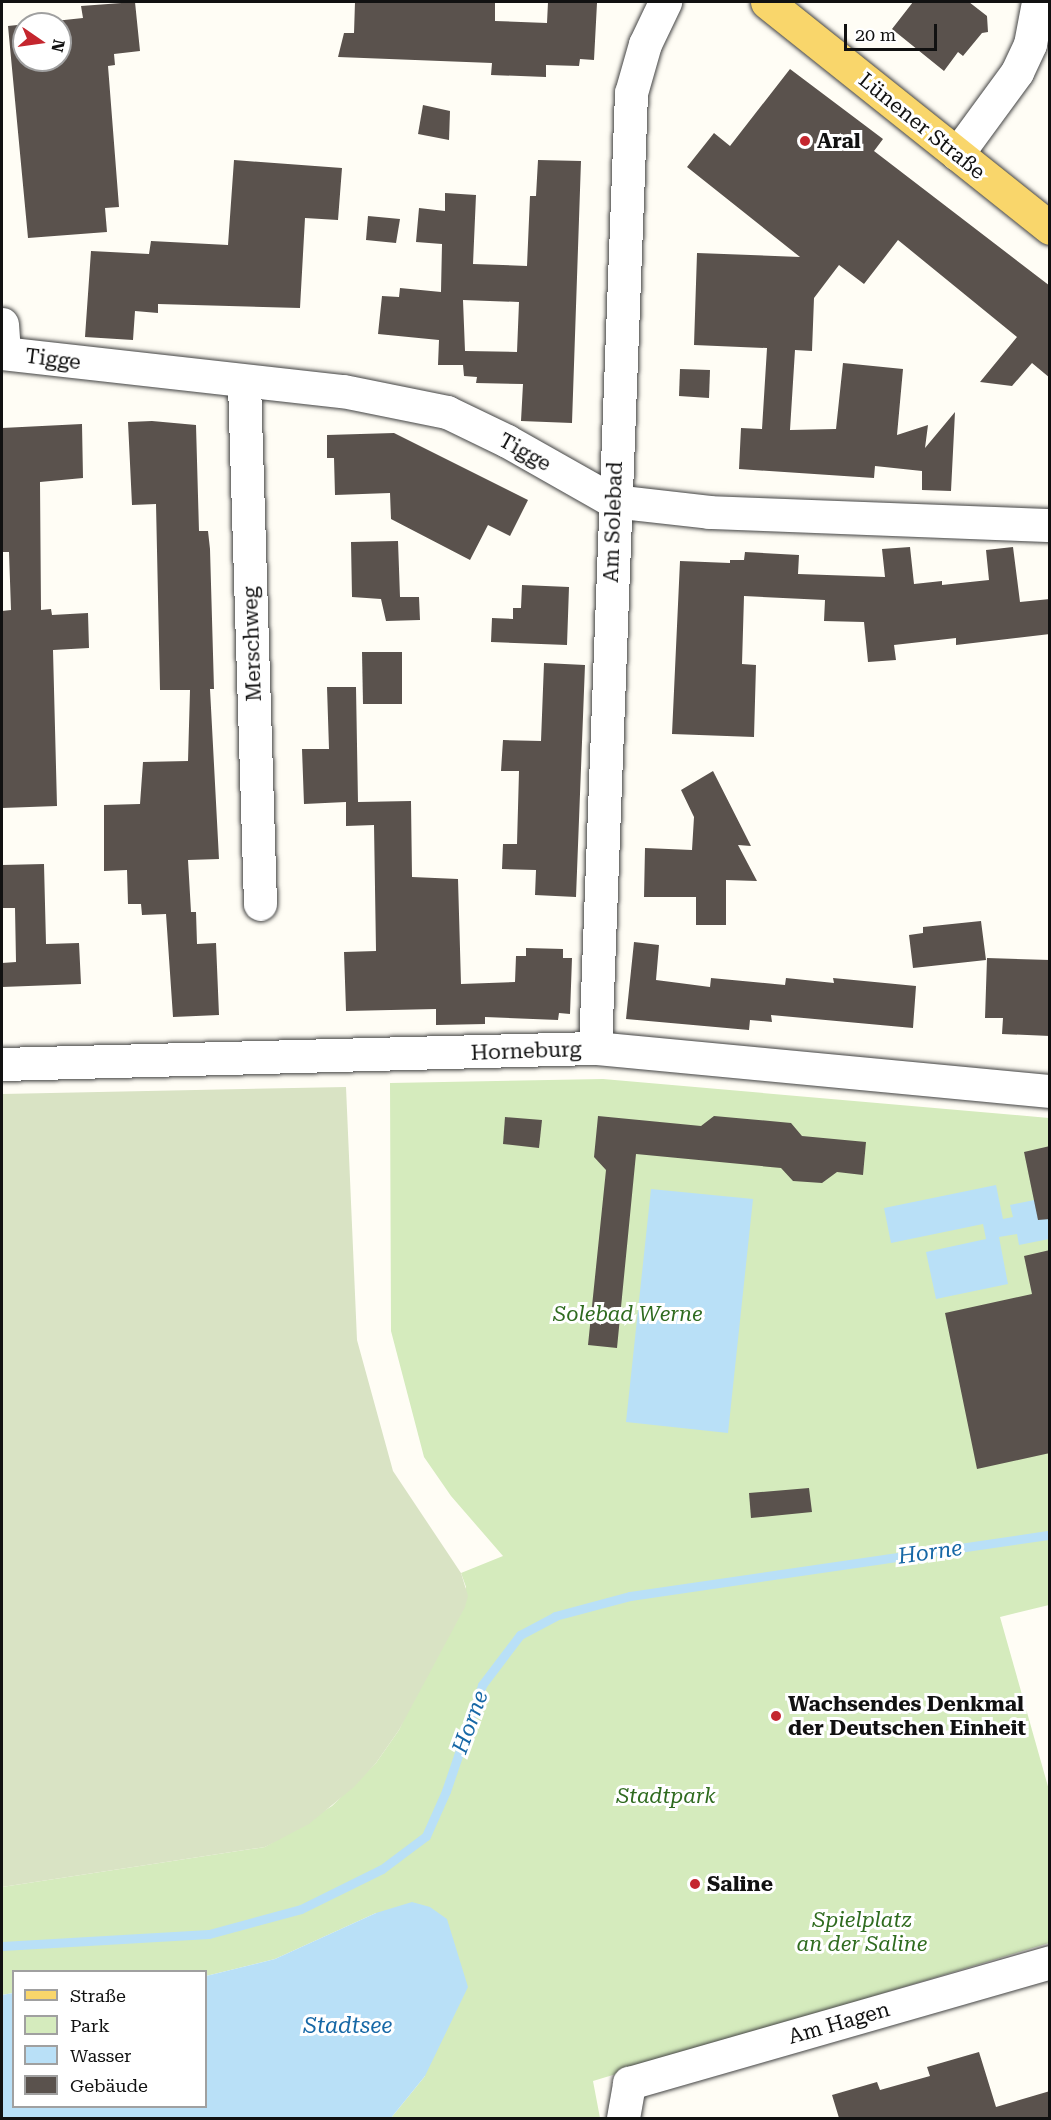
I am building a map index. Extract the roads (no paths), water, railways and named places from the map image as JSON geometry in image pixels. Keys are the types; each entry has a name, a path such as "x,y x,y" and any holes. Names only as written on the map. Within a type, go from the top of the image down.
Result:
{"main road":[{"name":"Lünener Straße","path":"767,2 1050,228"}],"street":[{"name":"Am Solebad","path":"595,1048 613,501 631,93 645,44 665,2"},
{"path":"957,154 1017,72 1030,45 1038,2"},
{"name":"Tigge","path":"2,343 244,383 343,391 447,412 507,441 613,501 709,512 1050,525"},
{"name":"Merschweg","path":"244,383 260,904"},
{"name":"Horneburg","path":"2,1064 595,1048 1050,1091"},
{"name":"Am Hagen","path":"623,2118 629,2083 1050,1962"}],"water":[{"path":"996,1185 1003,1219 1013,1217 1010,1205 1049,1197 1049,1239 1019,1245 1017,1234 999,1237 1008,1284 936,1299 926,1252 986,1239 983,1224 891,1243 884,1208"},
{"path":"651,1189 753,1199 728,1433 626,1422"},
{"name":"Stadtsee","path":"412,1902 430,1907 447,1919 468,1987 425,2076 391,2118 2,2118 2,1995 12,1993 12,2108 207,2108 207,1976 275,1959 376,1913"}],"waterway":[{"name":"Horne","path":"2,1946 209,1934 301,1909 382,1869 426,1836 446,1791 482,1685 520,1635 555,1616 630,1596 1050,1535"}],"place":[{"name":"Aral","path":"805,141"},
{"name":"Wachsendes Denkmal der Deutschen Einheit","path":"776,1716"},
{"name":"Saline","path":"695,1884"}],"park label":[{"name":"Solebad Werne","path":"628,1314"},
{"name":"Stadtpark","path":"666,1796"},
{"name":"Spielplatz an der Saline","path":"862,1932"}]}
